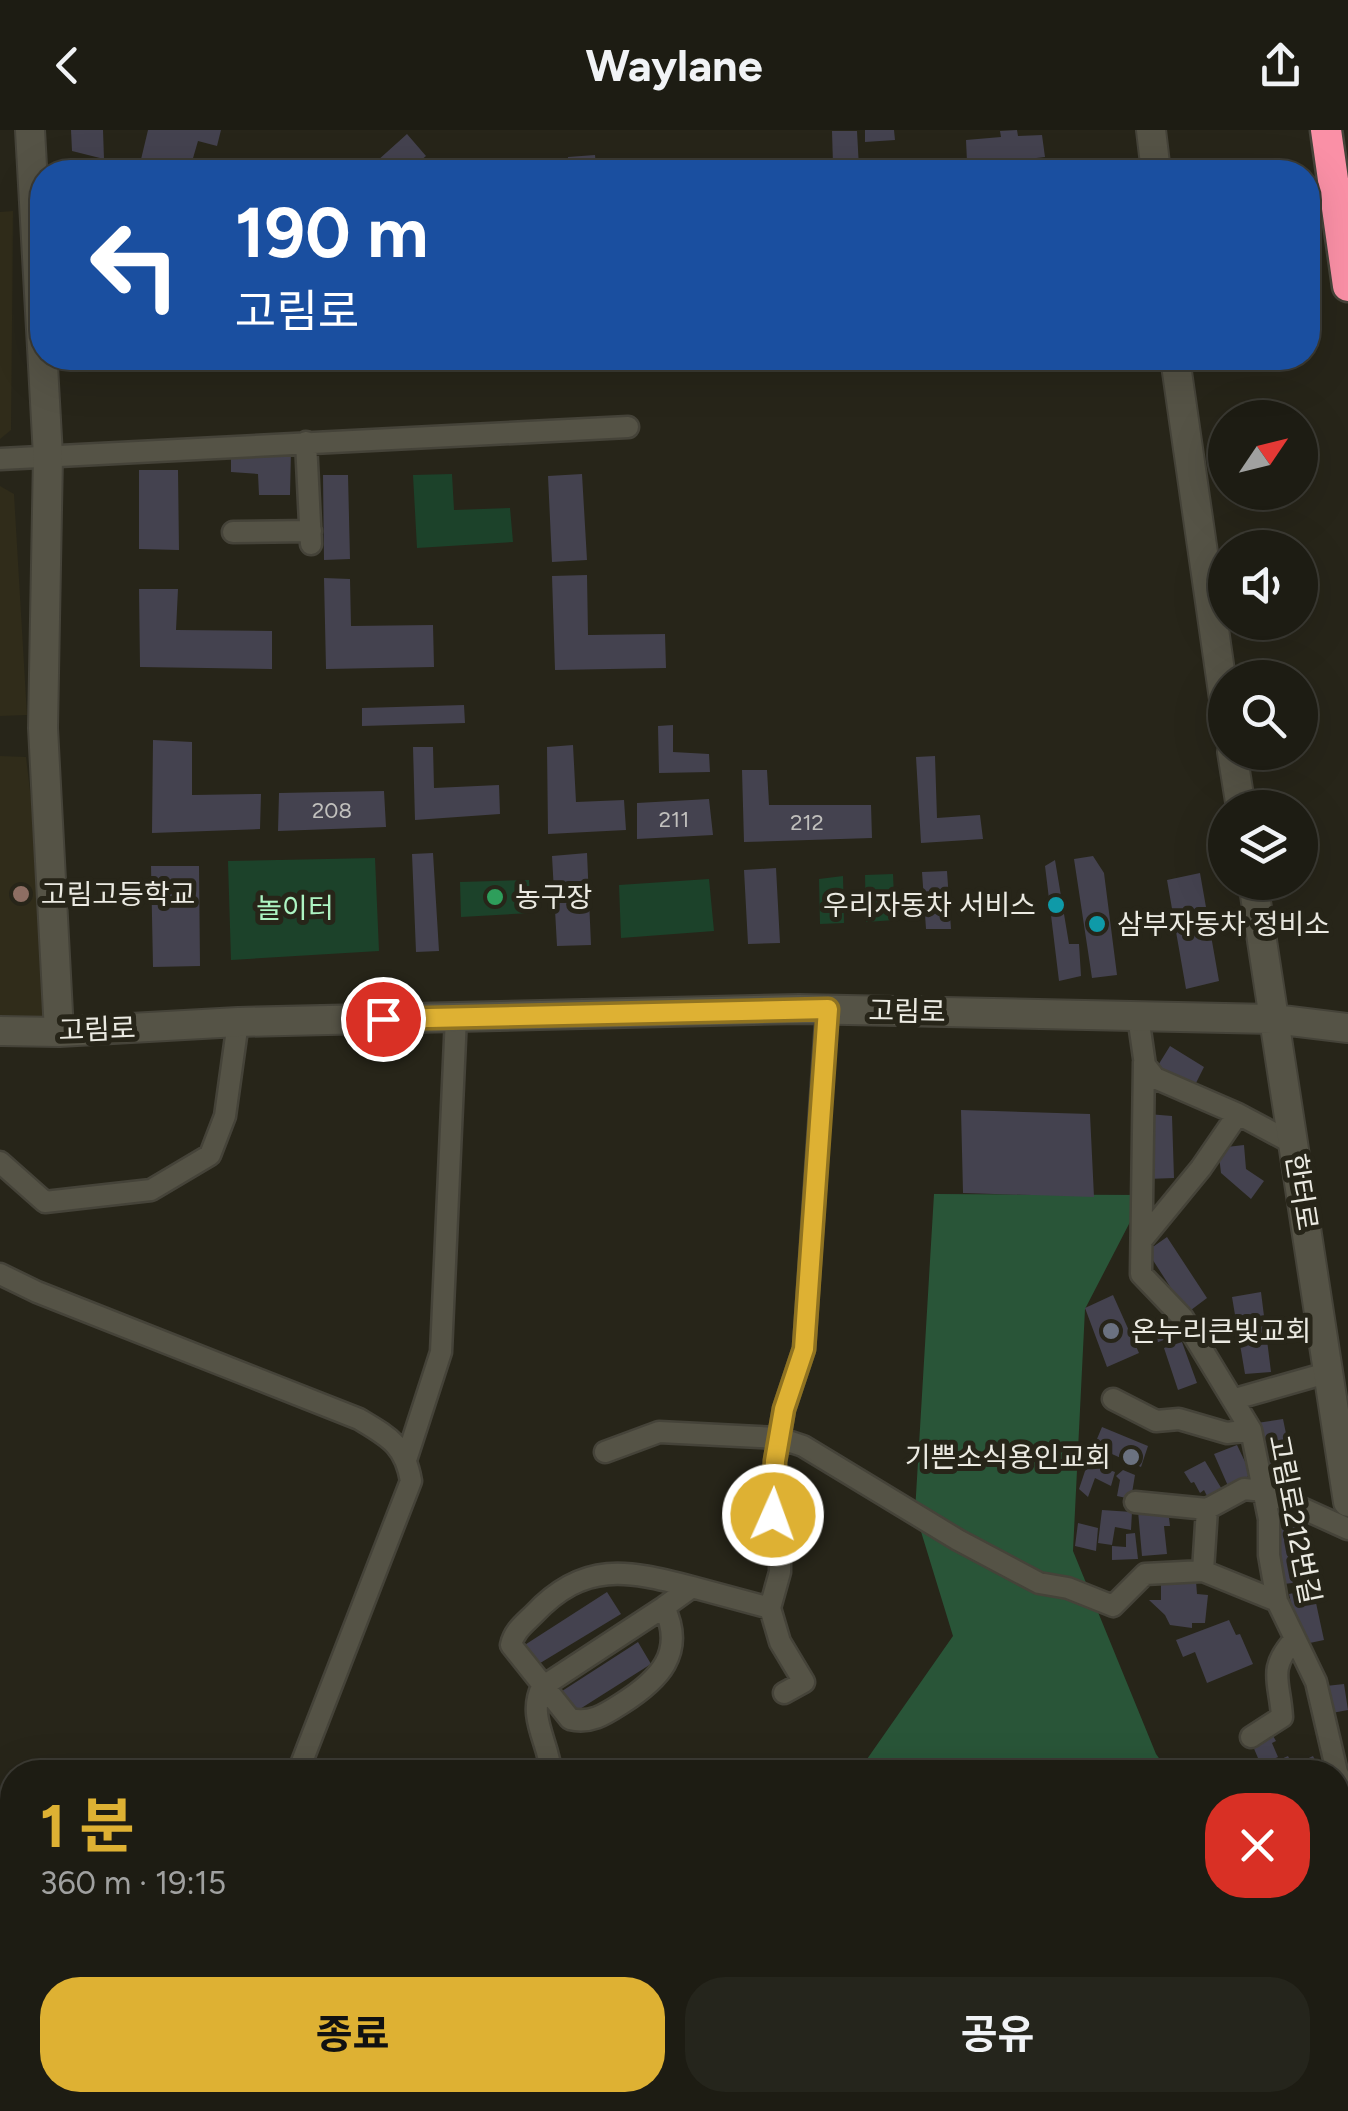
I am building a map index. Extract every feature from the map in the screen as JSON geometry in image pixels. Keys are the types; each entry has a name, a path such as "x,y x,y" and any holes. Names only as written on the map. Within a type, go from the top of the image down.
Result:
{"highway":[{"path":"1326,130 1348,286"}],"street":[{"path":"30,130 32,160"},
{"path":"1151,130 1155,160"},
{"path":"43,370 48,456 44,728 59,1032"},
{"path":"1177,370 1218,660"},
{"path":"0,459 628,426"},
{"path":"233,532 311,537 306,442"},
{"name":"한터로","path":"1256,900 1348,1502"},
{"path":"784,1693 804,1682 780,1642 770,1608 780,1572 780,1539 773,1515 784,1409 804,1349 828,1009"},
{"name":"고림로","path":"0,1030 59,1032 238,1022 828,1009 1274,1019 1348,1028"},
{"name":"고림로212번길","path":"1138,1016 1144,1062 1141,1274 1183,1318 1251,1430 1264,1491 1277,1601 1316,1682 1334,1760"},
{"path":"303,1760 412,1481 407,1457 441,1352 456,1017"},
{"path":"0,1162 44,1202 152,1190 210,1155 225,1116 238,1022"},
{"path":"1144,1062 1155,1078 1238,1114 1294,1144"},
{"path":"1140,1242 1201,1168 1238,1114"},
{"path":"0,1274 359,1419 388,1436 407,1457"},
{"path":"1235,1399 1330,1372"},
{"path":"1114,1399 1156,1421 1180,1419 1227,1433 1251,1430"},
{"path":"606,1452 658,1432 779,1438 803,1446 958,1540 1039,1583 1068,1588 1097,1602 1113,1606 1145,1574 1204,1570 1277,1601"},
{"path":"1135,1502 1207,1509 1244,1489 1264,1491 1348,1529"},
{"path":"1204,1570 1207,1509"},
{"path":"664,1607 672,1628 672,1648 664,1668 645,1689 599,1718 582,1722 570,1720 517,1654 512,1640 543,1604 568,1584 598,1575 639,1574 770,1608"},
{"path":"548,1760 536,1714 536,1700 542,1687 692,1587"},
{"path":"1252,1737 1282,1717 1278,1659 1294,1640"}],"shaded area":[{"path":"13,211 11,430 0,439 0,212"},
{"path":"0,486 14,494 27,715 0,716"},
{"name":"고림고등학교","path":"0,756 26,757 59,1032 0,1031"}],"green space":[{"path":"452,474 454,510 510,508 513,542 417,548 413,475"},
{"name":"놀이터","path":"375,858 379,951 231,960 228,861"},
{"path":"893,874 895,920 866,922 865,875"},
{"path":"843,876 844,923 820,924 819,879"},
{"path":"709,879 714,931 621,938 619,885"},
{"name":"농구장","path":"529,880 531,913 461,917 460,882"},
{"path":"934,1194 1144,1195 1085,1309 1073,1551 1160,1760 866,1760 953,1636 915,1512"}],"building":[{"path":"71,130 103,130 104,159 72,151"},
{"path":"148,130 221,130 217,146 198,141 192,160 141,160"},
{"path":"865,130 894,130 895,140 865,142"},
{"path":"1017,130 1018,136 1042,135 1045,157 967,160 966,140 1001,137 1000,131"},
{"path":"832,131 857,131 859,160 833,160"},
{"path":"407,134 426,156 421,160 378,160"},
{"path":"595,155 596,160 568,160"},
{"path":"231,451 291,451 290,495 259,495 258,474 231,472"},
{"path":"139,470 178,470 179,550 139,549"},
{"path":"582,474 587,560 552,562 548,476"},
{"path":"323,475 348,475 350,559 324,560"},
{"path":"587,575 588,635 665,634 666,668 555,670 552,576"},
{"path":"324,578 350,579 351,626 433,625 434,667 326,669"},
{"path":"139,589 178,589 176,630 272,631 272,669 140,667"},
{"path":"464,705 465,723 362,726 362,708"},
{"path":"673,725 673,752 709,754 710,772 659,773 658,726"},
{"path":"153,740 192,742 192,795 261,794 260,829 152,833"},
{"path":"573,745 576,802 624,800 626,830 548,834 547,747"},
{"path":"413,747 433,747 434,788 499,785 500,814 415,820"},
{"path":"935,756 937,818 980,815 983,839 921,843 916,757"},
{"path":"742,770 767,770 769,805 871,805 872,838 744,842"},
{"path":"384,791 386,827 278,831 279,793"},
{"path":"709,799 713,835 637,839 637,803"},
{"path":"433,853 439,951 416,952 412,854"},
{"path":"587,853 591,945 557,946 552,856"},
{"name":"삼부자동차 정비소","path":"1093,856 1104,873 1117,975 1092,978 1074,859"},
{"name":"우리자동차 서비스","path":"1055,860 1069,944 1079,944 1081,976 1059,981 1045,866"},
{"path":"151,866 199,866 200,966 153,967"},
{"path":"776,868 780,943 748,944 744,870"},
{"path":"947,871 951,929 926,929 922,872"},
{"path":"1200,873 1219,981 1186,989 1167,880"},
{"path":"1170,1046 1204,1067 1193,1089 1157,1067"},
{"path":"961,1110 1090,1114 1094,1197 963,1193"},
{"path":"1148,1114 1172,1116 1174,1178 1147,1179"},
{"path":"1244,1145 1246,1169 1264,1181 1251,1199 1221,1173 1218,1148"},
{"path":"1167,1237 1207,1298 1187,1313 1147,1251"},
{"path":"1261,1292 1271,1372 1245,1374 1232,1297"},
{"name":"온누리큰빛교회","path":"1113,1295 1139,1353 1107,1367 1085,1308"},
{"path":"1169,1315 1177,1335 1153,1344 1145,1325"},
{"path":"1182,1342 1197,1383 1178,1390 1164,1348"},
{"path":"1283,1419 1296,1482 1271,1484 1257,1423"},
{"name":"기쁜소식용인교회","path":"1102,1427 1148,1446 1141,1467 1094,1446"},
{"path":"1237,1445 1250,1472 1228,1486 1214,1454"},
{"path":"1205,1461 1223,1491 1208,1498 1184,1472"},
{"path":"1088,1462 1115,1472 1111,1486 1095,1478 1088,1497 1079,1489"},
{"path":"1123,1470 1135,1475 1131,1499 1117,1496 1120,1480 1116,1476"},
{"path":"1102,1510 1132,1512 1131,1530 1115,1527 1112,1545 1098,1543"},
{"path":"1168,1510 1170,1526 1164,1526 1167,1554 1142,1556 1138,1511"},
{"path":"1297,1513 1309,1581 1284,1584 1276,1515"},
{"path":"1078,1523 1098,1528 1096,1551 1075,1546"},
{"path":"1135,1533 1138,1559 1112,1560 1112,1546 1126,1547 1126,1534"},
{"path":"1161,1580 1196,1581 1197,1594 1208,1595 1205,1623 1192,1623 1192,1628 1170,1625 1149,1600 1161,1600"},
{"path":"1313,1589 1324,1640 1300,1645 1289,1594"},
{"path":"607,1592 621,1614 532,1668 520,1648"},
{"path":"1229,1620 1253,1664 1207,1683 1195,1652 1183,1657 1176,1640"},
{"path":"638,1642 651,1664 572,1714 559,1693"},
{"path":"1344,1684 1348,1710 1332,1713 1326,1686"},
{"path":"1272,1734 1278,1757 1259,1760 1252,1744"}],"place":[{"name":"고림고등학교","path":"21,894"},
{"name":"농구장","path":"495,897"},
{"name":"우리자동차 서비스","path":"1056,905"},
{"name":"삼부자동차 정비소","path":"1097,924"},
{"name":"온누리큰빛교회","path":"1111,1331"},
{"name":"기쁜소식용인교회","path":"1131,1457"}],"route":[{"path":"383,1019 828,1009 804,1349 784,1409 775,1461 773,1515"}]}
